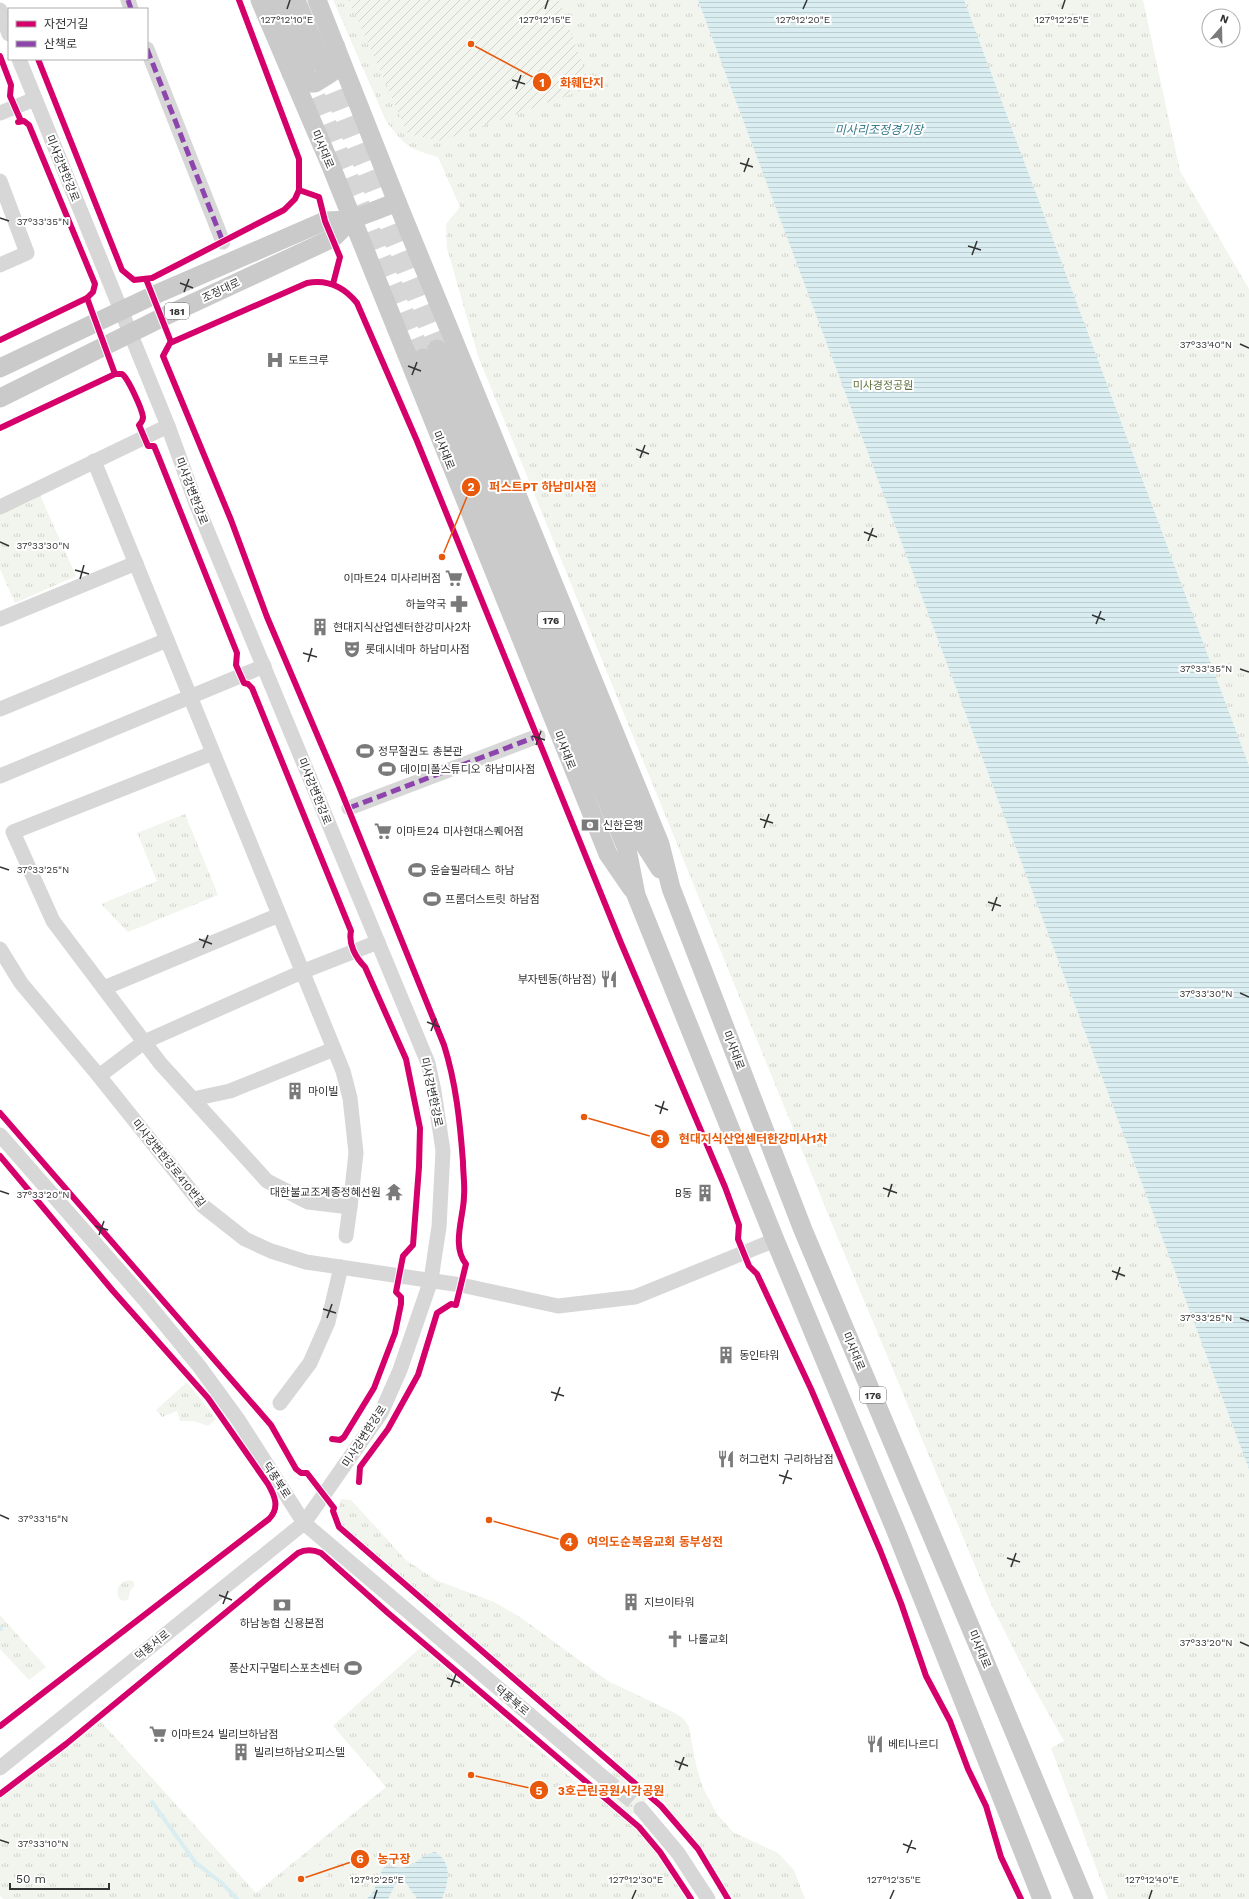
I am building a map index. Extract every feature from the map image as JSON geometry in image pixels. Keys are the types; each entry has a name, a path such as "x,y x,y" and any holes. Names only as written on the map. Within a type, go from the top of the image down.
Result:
{"main road":[{"name":"미사대로","path":"260,0 298,72"},
{"name":"미사대로","path":"277,0 298,72 351,220 608,854 636,895"},
{"path":"296,0 323,65"},
{"name":"미사대로","path":"317,0 397,202 660,844 671,888 803,1230 984,1657 1084,1899"},
{"path":"298,72 306,83 315,83 321,80 331,73 336,63 336,46"},
{"name":"조정대로","path":"0,368 120,311 326,221 351,220 397,202"},
{"name":"조정대로","path":"0,398 130,334 333,238 351,220"},
{"name":"미사대로","path":"671,888 644,844 430,354 627,849 636,895 775,1240 896,1531 1042,1899"}],"street":[{"path":"0,10 8,31"},
{"path":"148,52 223,242"},
{"name":"미사강변한강로","path":"19,60 120,311 168,426 190,489 428,1063 441,1130 443,1150 438,1227 431,1280 400,1370 381,1413 304,1523"},
{"path":"0,113 35,98"},
{"path":"0,181 27,253 0,265"},
{"path":"0,507 168,426"},
{"path":"94,461 279,915 304,971 343,1072 350,1098 356,1153 346,1236"},
{"path":"0,620 136,563"},
{"path":"0,709 167,640"},
{"path":"0,776 264,666"},
{"path":"348,808 538,736"},
{"path":"213,753 6,834 53,921 144,1042 160,1063 267,1181 308,1202 350,1207"},
{"path":"104,988 279,915"},
{"path":"99,1076 144,1042 304,971 378,942"},
{"name":"미사강변한강로410번길","path":"2,959 99,1076 203,1206 223,1223 246,1239 271,1251 306,1262 431,1280 558,1306 635,1297 775,1240"},
{"path":"193,1099 230,1091 334,1049"},
{"name":"덕풍북로","path":"0,1135 144,1299 199,1366 239,1421 304,1523 603,1777"},
{"path":"280,1403 310,1363 328,1322 341,1267"},
{"name":"덕풍서로","path":"0,1768 304,1523"},
{"path":"641,1809 678,1853 708,1899"}],"green space":[{"name":"미사경정공원","path":"333,0 1143,0 1180,171 1249,289 1249,1899 1108,1899 1051,1748 1064,1741 1025,1672 991,1604 832,1224 478,356 447,248 446,224 460,207 438,157 420,152 408,145 398,136 386,121"},
{"path":"349,0 559,0 591,87 441,141 408,134"},
{"path":"40,495 76,576 15,603 0,569 0,513"},
{"path":"185,814 218,895 128,932 101,904 157,881 137,833"},
{"path":"187,1382 216,1419 208,1426 194,1421 180,1421 177,1411 162,1417 156,1410"},
{"path":"341,1499 351,1500 406,1560 436,1580 494,1602 520,1617 608,1681 675,1713 684,1719 689,1727 696,1765 703,1788 717,1814 733,1832 778,1853 794,1870 805,1899 732,1899 701,1848 674,1817 665,1802 657,1799 647,1799 636,1808 632,1815 632,1819 661,1849 693,1899 3,1899 0,1896 0,1791 96,1716 256,1893 386,1787 333,1726 421,1647 577,1783 588,1785 598,1783 606,1779 612,1773 615,1766 614,1759 609,1752 599,1748 342,1528 337,1515"},
{"path":"130,1580 134,1582 134,1586 130,1591 128,1600 122,1601 118,1596 119,1586 122,1582"},
{"path":"0,1615 46,1667 29,1680 0,1649"},
{"path":"310,1853 328,1875 295,1899 289,1899 274,1883"}],"water":[{"name":"미사리조정경기장","path":"698,0 964,0 1249,766 1249,1469"},
{"path":"435,1852 441,1856 445,1862 448,1873 448,1880 442,1899 417,1899 406,1883 399,1882 395,1885 388,1899 367,1899 373,1892 383,1868 400,1868 410,1866 426,1855"}],"waterway":[{"path":"152,1802 195,1862 223,1884 237,1899"}],"tunnel":[{"path":"323,65 437,349"},
{"path":"305,70 423,358"},
{"path":"603,1777 641,1809"}],"marked path":[{"path":"128,0 131,8"},
{"path":"148,52 223,242"},
{"path":"349,808 538,736"}],"cycle path":[{"path":"38,60 122,270 134,280 152,278 284,210 295,199 299,190 299,159 239,0"},
{"path":"0,56 11,85 10,96 21,121"},
{"path":"0,340 87,298 93,292 95,284 29,125 24,121 18,122"},
{"path":"299,190 319,197 325,221 340,257 333,284"},
{"path":"146,279 171,342"},
{"path":"359,1482 360,1467 388,1429 418,1375 437,1313 451,1304 456,1305 466,1264 459,1249 459,1231 464,1187 457,1103 444,1045 339,786 267,617 231,520 163,356 170,343 307,283 315,282 329,283 347,293 357,303 417,441 621,943 725,1187 739,1225 738,1239 749,1266 757,1274 811,1389 880,1550 901,1603 926,1676 950,1721 968,1769 986,1806 1001,1857 1021,1899"},
{"path":"87,298 115,374"},
{"path":"0,428 115,374 122,374 128,381 142,413 143,419 139,425 148,446 154,446 237,653 236,665 244,683 248,684 252,688 351,931 350,936 352,946 365,967 406,1059 420,1128 419,1167 413,1245 403,1256 396,1292 401,1297 401,1304 395,1333 374,1388 344,1437 340,1440 332,1439"},
{"path":"0,1113 271,1425 296,1469 301,1473 307,1473 334,1508 333,1511 339,1527 661,1806 698,1849 728,1899"},
{"path":"0,1156 113,1291 208,1398 268,1484 273,1493 275,1502 274,1511 269,1519 0,1726"},
{"path":"0,1794 66,1744 298,1553 307,1550 321,1553 388,1613 639,1827 660,1852 691,1899"}],"place":[{"name":"화훼단지","path":"471,44"},
{"name":"도트크루","path":"275,360"},
{"name":"퍼스트PT 하남미사점","path":"442,557"},
{"name":"이마트24 미사리버점","path":"454,578"},
{"name":"하늘약국","path":"459,604"},
{"name":"현대지식산업센터한강미사2차","path":"320,627"},
{"name":"롯데시네마 하남미사점","path":"352,649"},
{"name":"정무절권도 총본관","path":"365,751"},
{"name":"데이미폴스튜디오 하남미사점","path":"387,769"},
{"name":"신한은행","path":"590,825"},
{"name":"이마트24 미사현대스퀘어점","path":"383,831"},
{"name":"윤슬필라테스 하남","path":"417,870"},
{"name":"프롬더스트릿 하남점","path":"432,899"},
{"name":"부자텐동(하남점)","path":"609,979"},
{"name":"마이빌","path":"295,1091"},
{"name":"현대지식산업센터한강미사1차","path":"584,1117"},
{"name":"대한불교조계종정혜선원","path":"394,1192"},
{"name":"B동","path":"705,1193"},
{"name":"동인타워","path":"726,1355"},
{"name":"허그런치 구리하남점","path":"726,1459"},
{"name":"여의도순복음교회 동부성전","path":"489,1520"},
{"name":"지브이타워","path":"631,1602"},
{"name":"하남농협 신용본점","path":"282,1605"},
{"name":"나룰교회","path":"675,1639"},
{"name":"풍산지구멀티스포츠센터","path":"353,1668"},
{"name":"이마트24 빌리브하남점","path":"158,1734"},
{"name":"베티나르디","path":"875,1744"},
{"name":"빌리브하남오피스텔","path":"241,1752"},
{"name":"3호근린공원시각공원","path":"471,1775"},
{"name":"농구장","path":"301,1879"}]}
